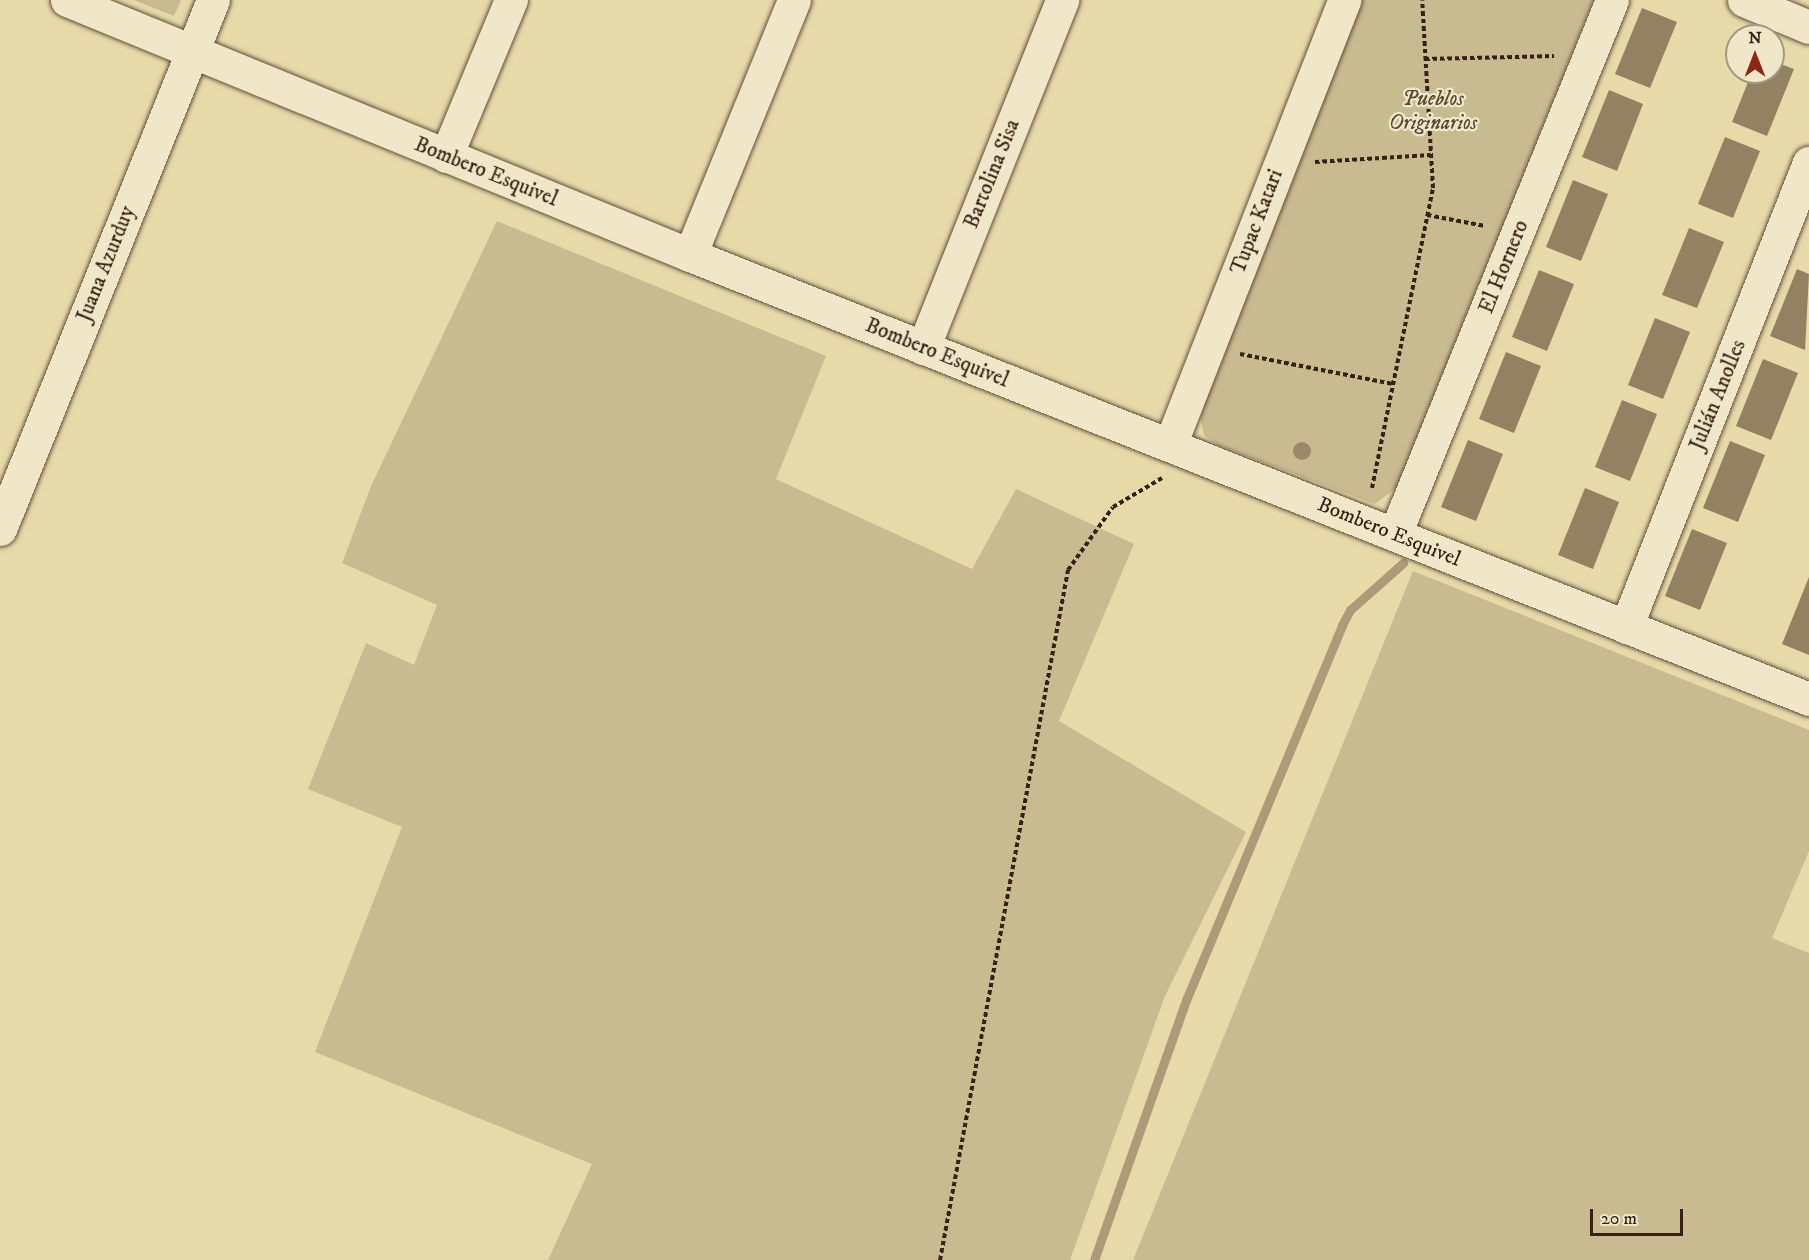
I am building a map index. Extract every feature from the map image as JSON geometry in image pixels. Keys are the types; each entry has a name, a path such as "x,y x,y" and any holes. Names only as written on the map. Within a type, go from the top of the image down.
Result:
{"street":[{"name":"Bombero Esquivel","path":"67,0 690,255 1809,699"},
{"name":"Juana Azurduy","path":"0,529 213,0"},
{"path":"446,156 511,0"},
{"path":"690,255 794,0"},
{"name":"Bartolina Sisa","path":"923,348 1062,0"},
{"name":"Tupac Katari","path":"1184,451 1344,0"},
{"name":"El Hornero","path":"1395,534 1612,0"},
{"path":"1743,0 1809,27"},
{"name":"Julián Anolles","path":"1626,627 1809,163"}],"path":[{"path":"1372,488 1427,215 1431,154 1422,0"},
{"path":"1425,59 1560,56"},
{"path":"1310,163 1431,154"},
{"path":"1427,215 1490,227"},
{"path":"1236,353 1393,384"},
{"path":"940,1260 1068,570 1113,507 1184,451"}],"green space":[{"path":"134,0 181,0 174,16"},
{"name":"Pueblos Originarios","path":"1361,0 1594,0 1397,487 1375,504 1217,445 1204,435 1200,416"},
{"path":"497,221 826,356 776,479 972,569 1016,489 1134,544 1059,721 1246,832 1165,996 1070,1260 548,1260 592,1164 315,1052 402,827 308,789 366,643 414,665 437,605 342,563 371,486"},
{"path":"1413,571 1809,730 1809,851 1772,938 1809,953 1809,1260 1133,1260"}],"building":[{"path":"1642,8 1677,22 1650,88 1615,74"},
{"path":"1785,66 1794,69 1767,136 1732,122 1747,84 1785,84"},
{"path":"1609,90 1643,104 1617,171 1582,157"},
{"path":"1725,137 1760,151 1733,218 1698,204"},
{"path":"1573,180 1608,194 1581,261 1546,247"},
{"path":"1689,228 1724,242 1697,308 1662,295"},
{"path":"1797,269 1809,274 1805,350 1770,336"},
{"path":"1539,270 1574,284 1547,351 1512,337"},
{"path":"1655,318 1690,332 1663,399 1628,385"},
{"path":"1506,352 1541,366 1514,433 1479,419"},
{"path":"1763,359 1798,373 1771,440 1736,426"},
{"path":"1622,400 1657,414 1630,481 1595,467"},
{"path":"1468,440 1503,454 1476,521 1441,507"},
{"path":"1730,441 1765,455 1738,522 1703,508"},
{"path":"1585,488 1619,502 1593,569 1558,555"},
{"path":"1692,529 1727,543 1700,610 1665,596"},
{"path":"1809,577 1809,655 1782,644"}],"waterway":[{"path":"1094,1260 1187,998 1342,625 1350,610 1403,563"}]}
